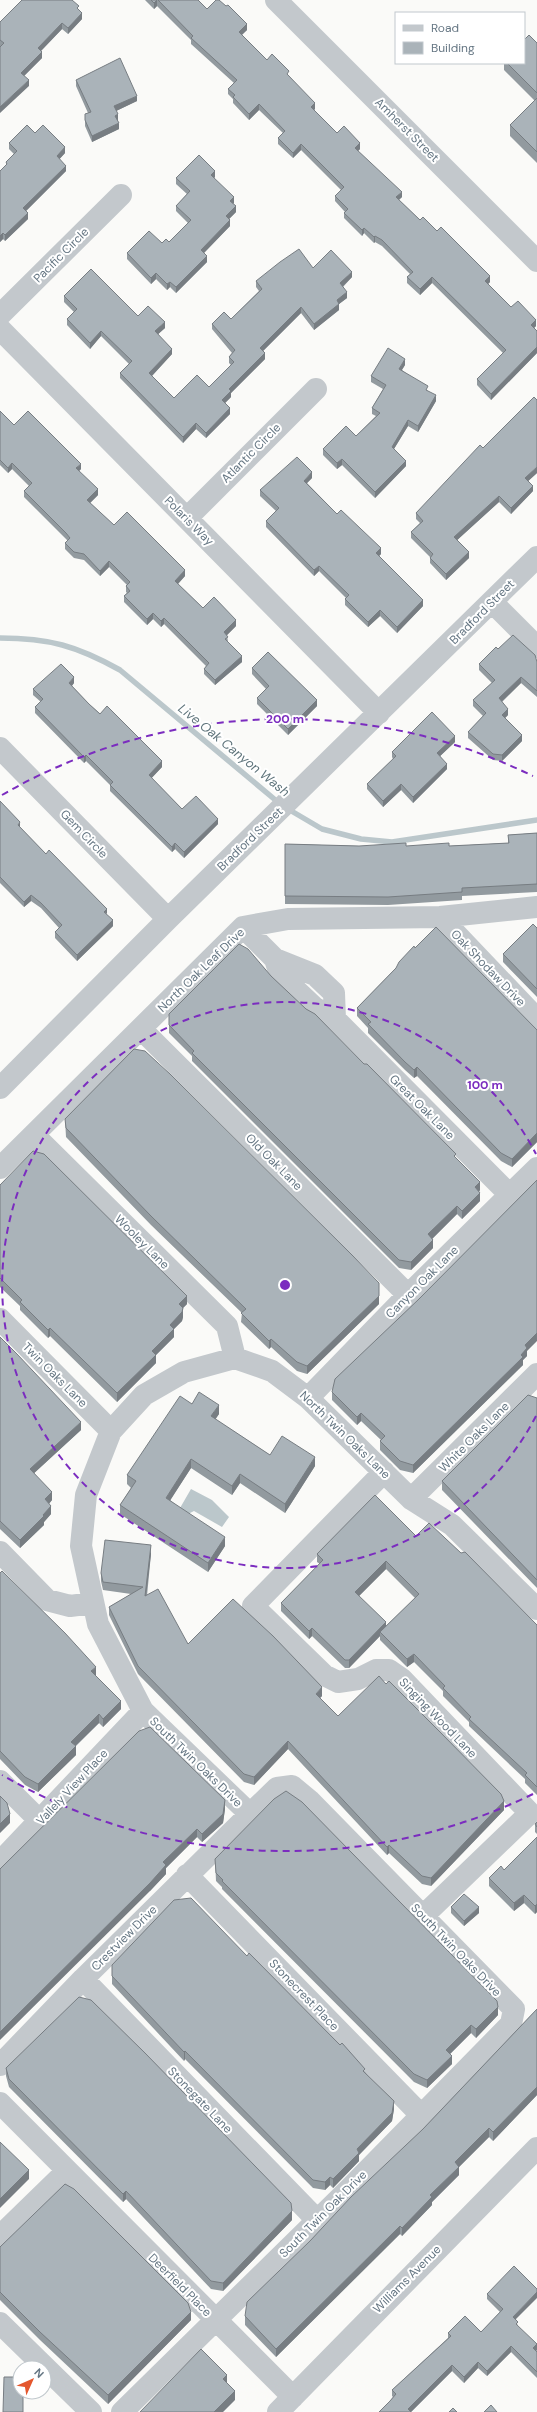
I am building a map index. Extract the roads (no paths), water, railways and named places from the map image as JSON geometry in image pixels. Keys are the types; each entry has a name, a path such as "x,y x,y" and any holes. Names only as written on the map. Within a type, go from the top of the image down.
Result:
{"street":[{"name":"Amherst Street","path":"276,0 537,261"},
{"name":"Pacific Circle","path":"0,315 121,195"},
{"name":"Polaris Way","path":"0,329 379,713"},
{"name":"Atlantic Circle","path":"186,518 316,389"},
{"name":"Bradford Street","path":"0,1088 168,919 537,557"},
{"path":"492,602 537,647"},
{"name":"Gem Circle","path":"0,748 168,919"},
{"name":"North Oak Leaf Drive","path":"0,1168 243,927 288,919 440,917 537,907"},
{"name":"Oak Shodaw Drive","path":"440,917 537,1019"},
{"name":"Great Oak Lane","path":"243,927 275,959 315,975 334,993 335,1019 510,1195"},
{"name":"Old Oak Lane","path":"141,1029 408,1295"},
{"name":"Wooley Lane","path":"34,1134 227,1326 235,1358"},
{"name":"Canyon Oak Lane","path":"308,1398 408,1295 537,1168"},
{"name":"Twin Oaks Lane","path":"0,1319 111,1431"},
{"path":"111,1431 144,1395 184,1372 235,1358"},
{"name":"North Twin Oaks Lane","path":"235,1358 272,1371 308,1398 411,1499 452,1524 537,1609"},
{"name":"White Oaks Lane","path":"411,1499 534,1382"},
{"name":"South Twin Oaks Drive","path":"111,1431 86,1494 81,1546 98,1624 143,1711 250,1814 277,1788 292,1786 310,1801 514,2009"},
{"name":"Singing Wood Lane","path":"384,1472 253,1606 324,1676 338,1682 358,1679 376,1670 389,1670 402,1679 530,1813 423,1916"},
{"path":"0,1552 47,1600 70,1606 93,1603"},
{"name":"Vallely View Place","path":"0,1862 143,1711"},
{"path":"0,1781 40,1821"},
{"name":"Crestview Drive","path":"0,2065 83,1979 250,1814"},
{"name":"Stonecrest Place","path":"187,1875 420,2115"},
{"name":"Stonegate Lane","path":"83,1979 317,2220"},
{"name":"South Twin Oak Drive","path":"122,2412 317,2220 511,2024 514,2009"},
{"name":"Deerfield Place","path":"0,2103 215,2320 286,2404"},
{"name":"Williams Avenue","path":"286,2404 537,2148"},
{"path":"0,2236 67,2171"},
{"path":"0,2323 91,2412"}],"waterway":[{"name":"Live Oak Canyon Wash","path":"0,638 17,638 62,645 90,655 120,670 279,803"},
{"name":"Live Oak Canyon Wash","path":"288,809 322,829 361,839 392,842 537,820"}]}
